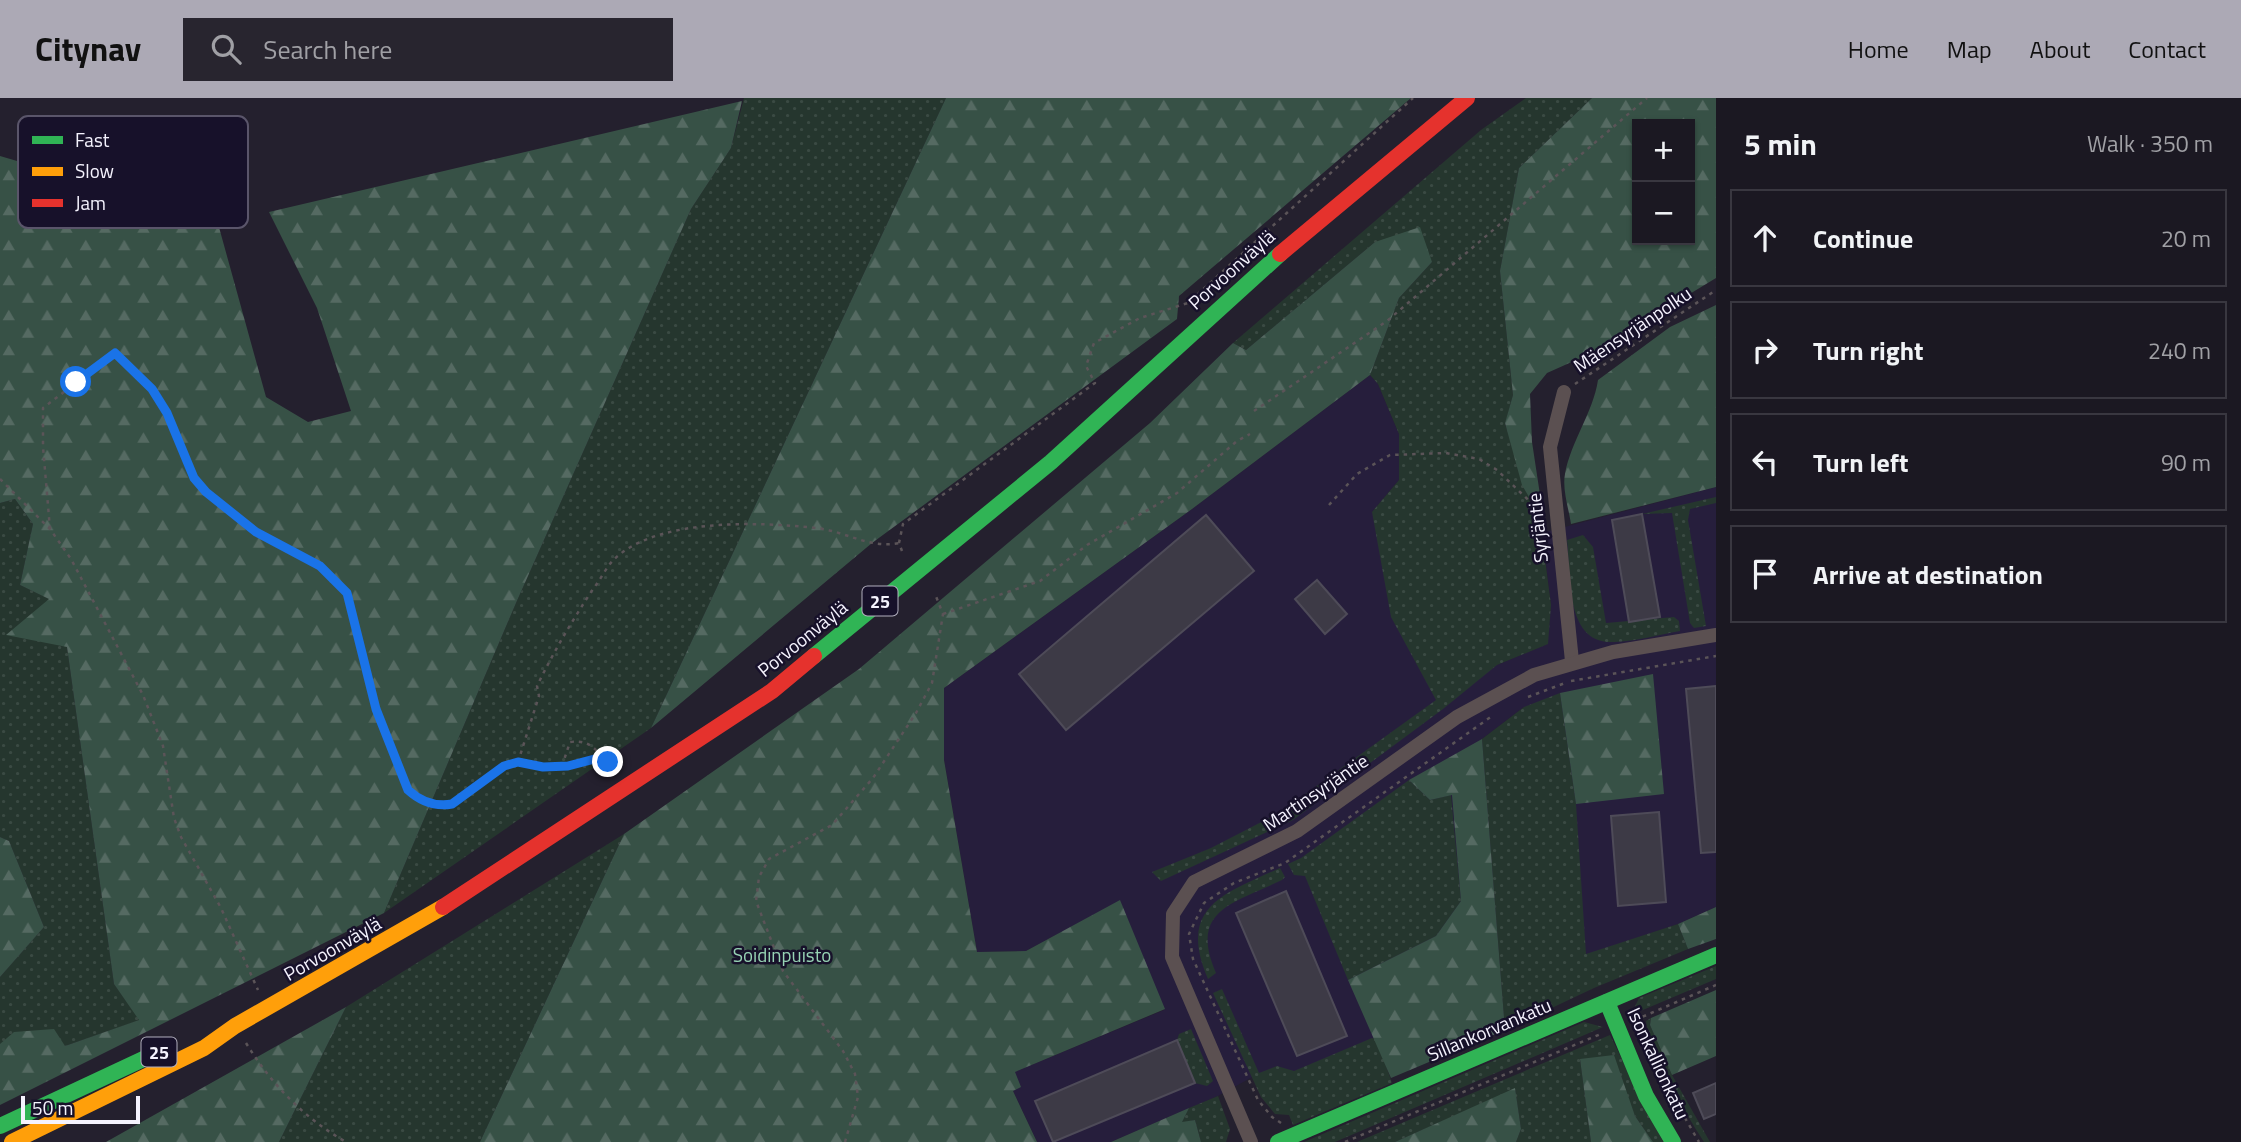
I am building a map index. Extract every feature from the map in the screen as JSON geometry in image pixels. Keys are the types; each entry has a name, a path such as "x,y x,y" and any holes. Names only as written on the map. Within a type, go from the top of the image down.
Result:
{"main road":[{"name":"Porvoonväylä","path":"12,1142 204,1048 235,1026 410,927 772,691 1051,462 1308,228 1467,98"},
{"name":"Sillankorvankatu","path":"1285,1139 1716,955"},
{"name":"Isonkallionkatu","path":"1607,1002 1646,1096 1673,1142"},
{"name":"Porvoonväylä","path":"0,1126 203,1031 235,1026"}],"street":[{"name":"Syrjäntie","path":"1564,392 1550,447 1572,661"},
{"name":"Martinsyrjäntie","path":"1251,1142 1172,957 1170,932 1173,914 1194,882 1297,831 1457,717 1534,675 1572,661 1716,635"}],"path":[{"path":"902,551 899,543 903,524 1095,383 1086,366 1094,343 1140,318 1188,303 1413,98"},
{"path":"1254,411 1387,321 1647,98"},
{"name":"Mäensyrjänpolku","path":"1564,392 1716,290"},
{"path":"50,529 43,447 43,408 115,353 152,389 167,413 194,478 206,492 256,532 320,566 347,593 376,709 408,790 418,799 443,806 452,804 504,766 518,762 543,767 562,766 602,757"},
{"path":"943,614 1040,581 1087,545 1177,493 1237,440 1250,434"},
{"path":"1329,505 1357,474 1390,455 1446,453 1479,459 1497,470 1556,524"},
{"path":"0,478 50,529 90,590 144,695 163,746 174,818 181,837 221,908 267,1009"},
{"path":"518,762 538,696 537,686 564,630 575,618 604,571 630,547 657,535 732,524 814,527 861,541 887,545 899,543"},
{"path":"845,1142 858,1097 855,1074 843,1051 783,971 756,901 759,877 769,859 832,825 873,778 932,683 943,614 935,594"},
{"path":"1522,699 1568,682 1716,656"},
{"path":"1285,1139 1287,1127 1272,1117 1258,1100 1193,959 1189,934 1204,903 1234,883 1285,863 1500,711"},
{"path":"562,766 570,742 582,741 594,747 602,757 634,782"},
{"path":"1345,1142 1716,985"},
{"path":"1638,1018 1668,1087 1699,1142"},
{"path":"235,1026 263,1070 286,1096 322,1128 346,1142"}],"shaded area":[{"path":"1370,375 1378,384 1399,434 1399,480 1372,512 1497,665 1547,644 1551,605 1542,533 1716,487 1716,907 1678,924 1586,955 1524,707 1482,739 1502,996 1498,1018 1364,1075 1256,1075 1218,1096 1111,1142 1037,1142 1013,1091 1014,1072 1164,1010 1120,901 1026,951 977,952 944,760 944,688 1192,509"}],"green space":[{"path":"744,98 946,98 651,728 384,913 516,603 691,209 731,148"},
{"path":"946,98 1411,98 1179,296 1177,319 872,543 651,728"},
{"path":"1526,98 1592,98 1519,168 1500,271 1513,395 1505,424 1532,502 1542,508 1540,520 1551,605 1548,644 1497,665 1443,709 1293,820 1161,881 1152,872 1211,848 1279,813 1436,700 1391,617 1372,512 1399,480 1399,434 1378,384 1370,375 1399,298 1432,262 1375,242 1246,350 1233,343 1481,130"},
{"path":"1592,98 1716,98 1716,278 1594,352 1547,373 1530,394 1532,442 1542,508 1532,502 1522,485 1505,423 1513,395 1500,271 1519,168"},
{"path":"742,101 731,148 691,209 516,603 384,913 0,1105 0,1044 14,1032 54,1029 65,1046 139,1020 114,984 67,647 6,635 49,599 20,585 33,524 15,499 0,503 0,156 18,161 18,228 219,228 266,397 308,422 351,411 317,308 269,212"},
{"name":"Soidinpuisto","path":"1420,227 1432,262 1399,298 1370,375 1192,509 944,688 944,760 977,952 1026,951 1120,900 1165,1009 1015,1072 1021,1087 1013,1091 1037,1142 480,1142 624,834 859,669 1150,423 1233,343 1246,350 1375,242"},
{"path":"1716,305 1716,487 1571,524 1565,493 1565,474 1572,450 1592,404 1598,380 1670,327"},
{"path":"1716,497 1716,503 1690,509 1688,520 1706,626 1694,628 1690,623 1672,513 1642,514"},
{"path":"15,499 33,524 20,585 50,599 67,647 114,984 140,1020 65,1046 0,1044 0,977 44,927 9,841 0,837 0,503"},
{"path":"1583,535 1593,547 1606,623 1674,617 1679,621 1680,631 1614,642 1598,640 1586,632 1578,620 1573,604 1567,540"},
{"path":"1653,674 1664,794 1576,804 1560,693"},
{"path":"1560,693 1576,804 1586,954 1678,924 1688,949 1594,988 1505,1030 1482,739 1524,707"},
{"path":"1482,739 1505,1030 1391,1078 1348,980 1436,936 1461,901 1452,795 1430,800 1409,780"},
{"path":"1409,780 1430,800 1451,795 1461,901 1436,936 1348,980 1305,876 1294,875 1288,864 1301,858"},
{"path":"624,834 480,1142 279,1142 346,1007"},
{"path":"0,837 9,841 44,927 0,977"},
{"path":"1280,868 1285,877 1282,880 1233,903 1221,911 1212,922 1208,935 1209,952 1216,973 1208,979 1200,955 1198,935 1202,919 1211,906 1224,896"},
{"path":"1716,907 1716,939 1688,949 1678,924"},
{"path":"1716,966 1716,979 1631,1015 1639,998"},
{"path":"1222,989 1259,1073 1277,1066 1294,1071 1372,1038 1377,1040 1392,1083 1293,1125 1289,1115 1275,1114 1261,1097 1213,993"},
{"path":"1716,990 1716,1056 1672,1075 1650,1025 1651,1018"},
{"path":"346,1007 279,1142 106,1142"},
{"path":"1651,1018 1650,1025 1672,1075 1710,1142 1704,1142 1672,1086 1647,1027 1646,1021"},
{"path":"1584,1022 1603,1027 1335,1142 1304,1142"},
{"path":"1191,1029 1213,1081 1207,1086 1195,1083 1177,1040 1179,1034"},
{"path":"1610,1035 1663,1142 1653,1142 1635,1116 1625,1094 1580,1059 1591,1142 1516,1142 1521,1129 1515,1089 1395,1142 1357,1142"},
{"path":"1614,1055 1635,1116 1653,1142 1591,1142 1580,1059"},
{"path":"1515,1088 1521,1129 1516,1142 1395,1142"},
{"path":"1218,1096 1230,1129 1226,1142 1201,1142 1195,1120 1181,1123 1189,1108"},
{"path":"1189,1108 1182,1122 1195,1120 1201,1142 1111,1142"}],"building":[{"path":"1642,514 1660,617 1629,622 1612,520"},
{"path":"1206,515 1254,571 1066,730 1019,674"},
{"path":"1317,580 1347,614 1325,634 1295,599"},
{"path":"1716,686 1716,852 1701,853 1686,689"},
{"path":"1659,812 1666,902 1618,906 1611,816"},
{"path":"1286,891 1347,1036 1297,1056 1236,913"},
{"path":"1177,1040 1195,1083 1053,1142 1035,1101"},
{"path":"1716,1083 1716,1114 1704,1119 1693,1093"}],"traffic: fast":[{"path":"814,656 1051,462 1280,254"},
{"path":"1278,1142 1716,955"},
{"path":"1607,1002 1646,1096 1673,1142"},
{"path":"0,1126 169,1047"}],"traffic: slow":[{"path":"12,1142 204,1048 235,1026 443,907"}],"traffic: jam":[{"path":"1280,254 1467,98"},
{"path":"443,907 772,691 814,656"}],"route":[{"path":"76,382 115,353 152,389 167,413 194,478 206,492 256,532 320,566 339,582 352,601 376,709 408,790 418,799 443,806 452,804 504,766 518,762 543,767 580,764 602,757 608,762"}]}
